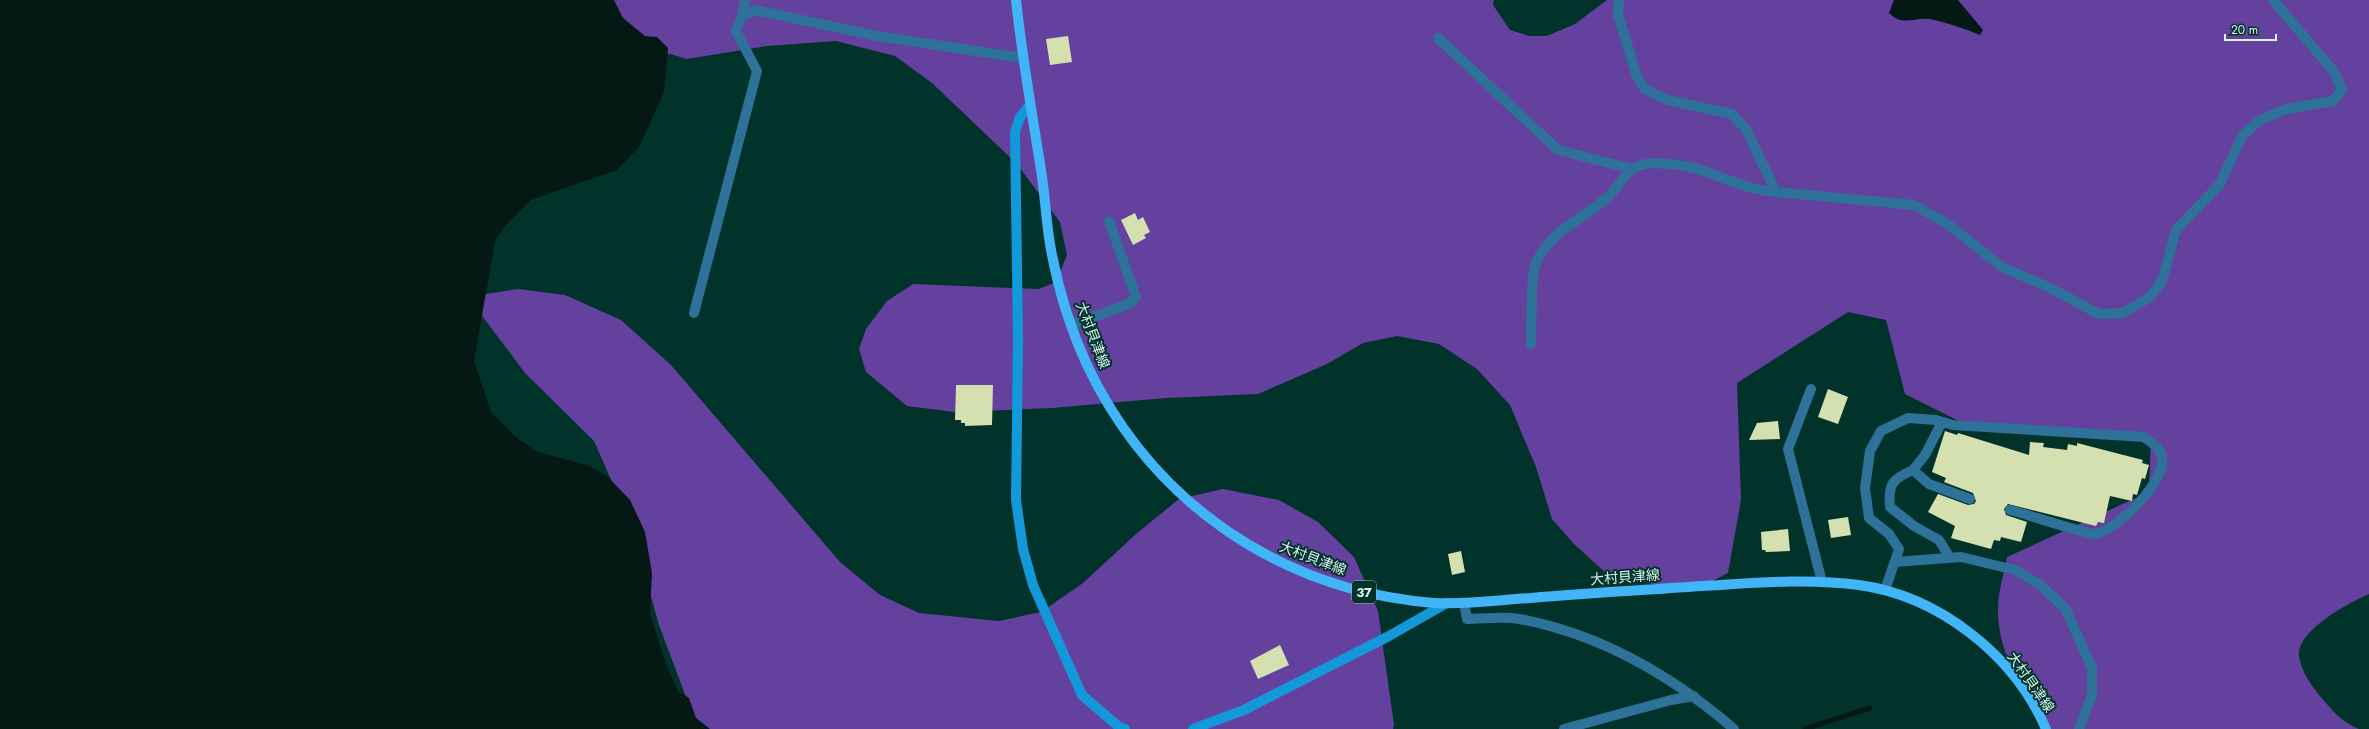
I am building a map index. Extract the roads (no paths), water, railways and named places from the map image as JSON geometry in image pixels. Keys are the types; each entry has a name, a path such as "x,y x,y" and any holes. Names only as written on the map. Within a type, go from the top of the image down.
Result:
{"main road":[{"name":"大村貝津線","path":"1016,0 1022,58 1051,247 1072,325 1086,363 1114,416 1160,473 1198,511 1236,538 1281,563 1327,582 1372,594 1447,603 1706,586 1822,582 1861,585 1885,590 1936,610 1976,636 2008,668 2041,718 2046,729"}],"street":[{"path":"694,313 757,71 736,31 742,16 745,0"},
{"path":"1619,0 1618,14 1637,78 1645,90 1667,100 1732,114 1746,129 1776,192"},
{"path":"1531,344 1534,270 1544,249 1552,238 1608,196 1633,169 1647,164 1670,164 1708,173 1757,191 1914,205 1949,225 2002,267 2099,314 2123,313 2150,297 2162,281 2176,230 2220,184 2242,136 2260,120 2286,109 2333,100 2342,90 2335,73 2273,0"},
{"path":"742,16 756,10 877,36 1022,58"},
{"path":"1438,38 1558,150 1633,169"},
{"path":"1030,105 1020,116 1015,132 1018,339 1016,500 1023,549 1033,585 1082,695 1119,727 1125,729"},
{"path":"1072,325 1129,304 1136,297 1108,221"},
{"path":"1811,389 1788,450 1822,582"},
{"path":"1885,590 1899,549 1889,534 1869,518 1865,488 1870,451 1881,431 1908,418 2144,438 2160,450 2162,462 2157,478 2142,500 2111,528 2094,534 2010,510"},
{"path":"1942,422 1924,455 1913,470 1897,476 1889,490 1890,507 1914,526 1938,540 1950,558"},
{"path":"1913,470 1929,484 1970,499"},
{"path":"1895,562 1961,557 2015,570 2039,584 2065,608 2092,668 2092,695 2079,729"},
{"path":"1192,729 1244,710 1389,636 1447,603"},
{"path":"1464,603 1467,619 1518,618 1575,634 1618,650 1669,678 1694,696 1734,729"},
{"path":"1564,729 1671,700 1694,696"}],"waterway":[{"path":"1805,729 1870,708"}]}
